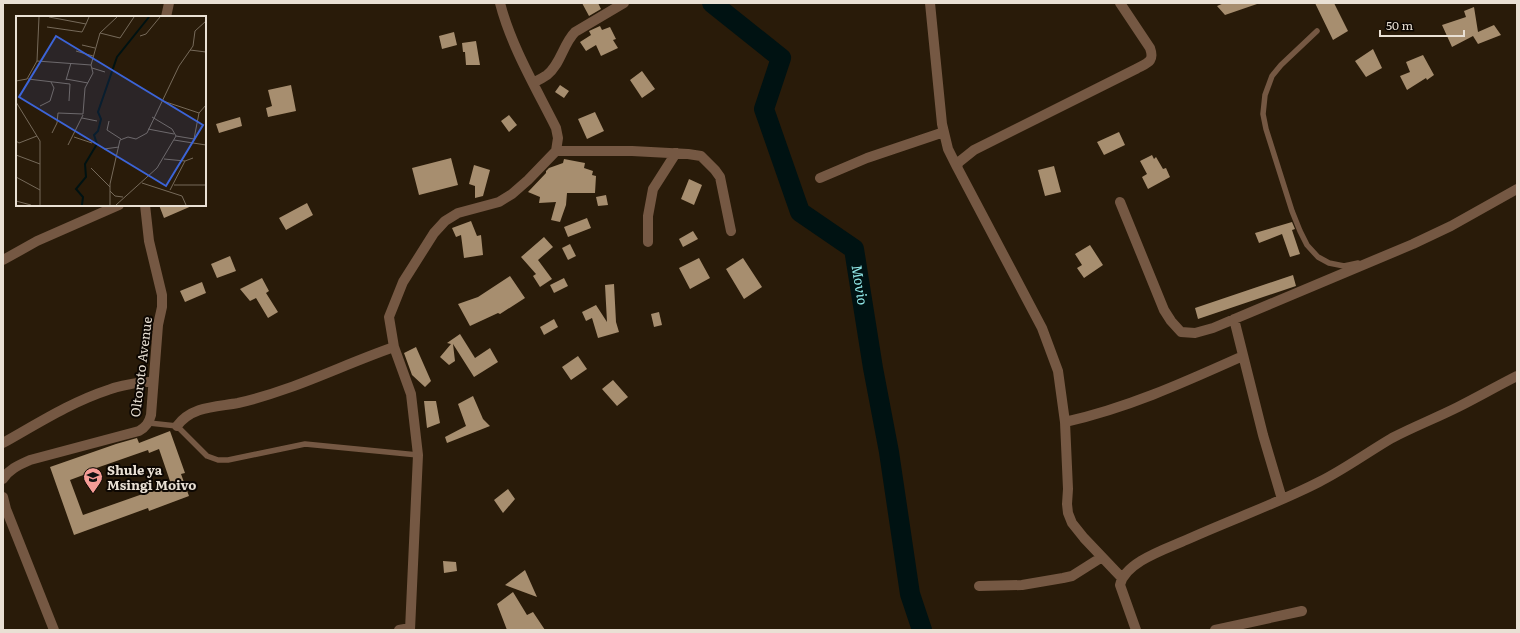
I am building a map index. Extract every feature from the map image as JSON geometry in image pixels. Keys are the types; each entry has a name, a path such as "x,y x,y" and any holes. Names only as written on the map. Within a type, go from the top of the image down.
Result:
{"street":[{"path":"166,16 169,3"},
{"path":"399,630 410,629 418,455 416,423 411,394 394,346 389,317 393,304 402,282 434,233 445,221 458,213 499,202 512,194 556,151 558,138 556,128 513,41 500,3"},
{"path":"534,83 551,72 569,38 575,32 624,3"},
{"path":"930,3 944,132 948,149 1042,328 1058,371 1065,422 1068,512 1072,524 1122,578"},
{"path":"957,167 960,162 974,150 1136,70 1150,61 1152,55 1150,48 1120,3"},
{"path":"820,178 867,158 944,132"},
{"path":"556,151 676,153 701,156 720,177 731,231"},
{"path":"648,242 648,216 653,188 676,153"},
{"path":"1120,202 1164,310 1181,332 1195,333 1213,328 1413,244 1450,226 1517,189"},
{"path":"3,260 37,241 117,206"},
{"name":"Oltoroto Avenue","path":"3,479 7,473 30,460 139,431 149,423 151,415 158,325 162,307 162,295 150,241 145,206"},
{"path":"1234,319 1263,435 1282,500"},
{"path":"177,426 182,419 189,414 201,409 246,401 276,392 394,346"},
{"path":"1065,422 1093,416 1152,396 1243,356"},
{"path":"1136,630 1120,585 1126,572 1148,557 1246,514 1282,500 1346,468 1393,438 1458,407 1517,376"},
{"path":"3,442 85,399 109,389 153,381"},
{"path":"3,497 6,510 54,630"},
{"path":"979,586 1022,585 1072,576 1102,557"},
{"path":"1215,630 1302,612"}],"lane":[{"path":"1317,30 1281,65 1272,76 1265,95 1263,114 1266,129 1300,231 1308,245 1318,257 1329,263 1344,266 1371,262"},
{"path":"149,423 177,426 207,456 218,460 228,460 305,444 418,455"}],"building":[{"path":"582,3 598,3 601,9 589,16"},
{"path":"1224,3 1257,4 1225,15 1217,6"},
{"path":"1315,3 1334,3 1348,31 1333,40"},
{"path":"1474,7 1478,32 1494,25 1501,35 1478,44 1473,36 1452,47 1442,25 1466,17 1464,11"},
{"path":"600,26 602,30 610,27 616,39 613,40 618,48 601,56 596,45 586,51 580,42 591,35 589,31"},
{"path":"454,32 457,45 442,49 439,36"},
{"path":"476,41 480,65 466,65 465,52 463,52 462,43"},
{"path":"1373,49 1382,68 1366,77 1355,61"},
{"path":"1423,55 1434,75 1427,80 1426,78 1407,90 1400,76 1410,72 1406,62"},
{"path":"642,71 655,89 642,98 630,80"},
{"path":"291,85 296,111 268,117 266,108 272,106 268,90"},
{"path":"560,85 569,91 564,98 555,92"},
{"path":"595,112 604,131 587,139 578,119"},
{"path":"509,115 517,125 509,132 501,121"},
{"path":"240,117 242,126 219,133 216,124"},
{"path":"1119,132 1125,145 1104,155 1097,142"},
{"path":"1152,155 1154,159 1156,157 1163,169 1166,168 1170,177 1148,189 1142,177 1147,174 1140,161"},
{"path":"451,158 458,185 419,195 412,168"},
{"path":"564,159 585,163 584,168 593,171 592,175 596,176 595,193 567,193 566,205 560,222 551,220 556,202 539,203 540,197 528,192 549,168 563,163"},
{"path":"474,165 490,170 483,196 475,198 475,186 469,184"},
{"path":"1054,166 1061,192 1045,196 1038,170"},
{"path":"689,179 702,185 694,205 681,199"},
{"path":"606,195 608,205 598,206 596,197"},
{"path":"307,203 313,215 286,230 279,218"},
{"path":"159,206 192,206 164,218"},
{"path":"587,218 591,228 568,237 564,227"},
{"path":"471,221 477,236 481,235 483,255 464,258 461,235 456,237 452,228"},
{"path":"1292,222 1295,229 1292,230 1300,254 1290,257 1282,234 1259,243 1255,233"},
{"path":"693,231 698,239 683,247 679,239"},
{"path":"544,237 553,247 538,260 552,279 540,287 533,276 536,274 521,257"},
{"path":"570,244 576,256 568,260 562,248"},
{"path":"1090,245 1103,265 1084,278 1077,268 1082,265 1075,254"},
{"path":"230,256 236,271 217,278 211,264"},
{"path":"699,258 710,278 690,289 679,268"},
{"path":"743,258 762,287 744,299 726,269"},
{"path":"1293,275 1296,286 1198,319 1195,308"},
{"path":"510,276 525,298 500,314 498,313 470,326 458,304 478,297"},
{"path":"262,278 269,291 266,293 278,312 268,318 256,298 250,301 240,289"},
{"path":"564,278 568,286 554,293 550,285"},
{"path":"202,282 206,293 185,302 180,291"},
{"path":"614,284 616,322 619,332 598,338 592,318 586,321 582,312 596,305 607,322 605,285"},
{"path":"659,312 662,325 654,327 651,314"},
{"path":"554,319 558,327 544,335 540,327"},
{"path":"460,334 475,358 490,348 498,362 474,377 453,344 455,361 449,365 440,357 451,344 447,343"},
{"path":"416,347 431,381 425,387 412,375 404,353"},
{"path":"578,356 587,369 571,380 562,367"},
{"path":"613,380 628,397 617,406 602,389"},
{"path":"473,396 483,419 490,426 447,443 445,437 466,426 458,404"},
{"path":"424,401 436,401 440,423 427,428"},
{"path":"170,431 185,473 181,474 189,496 149,511 148,508 74,535 50,467 137,438 139,443","holes":["159,449 171,484 83,515 70,480 86,474 85,472 148,450 149,453"]},
{"path":"508,489 515,499 503,513 494,500"},
{"path":"443,561 456,562 457,571 444,573"},
{"path":"525,570 537,597 505,585"},
{"path":"513,592 527,615 533,612 545,630 507,630 497,604"}],"waterway":[{"name":"Movio","path":"712,3 781,58 764,109 800,212 854,249 873,368 889,452 910,594 922,630"}],"place":[{"name":"Shule ya Msingi Moivo","path":"93,494"}]}
